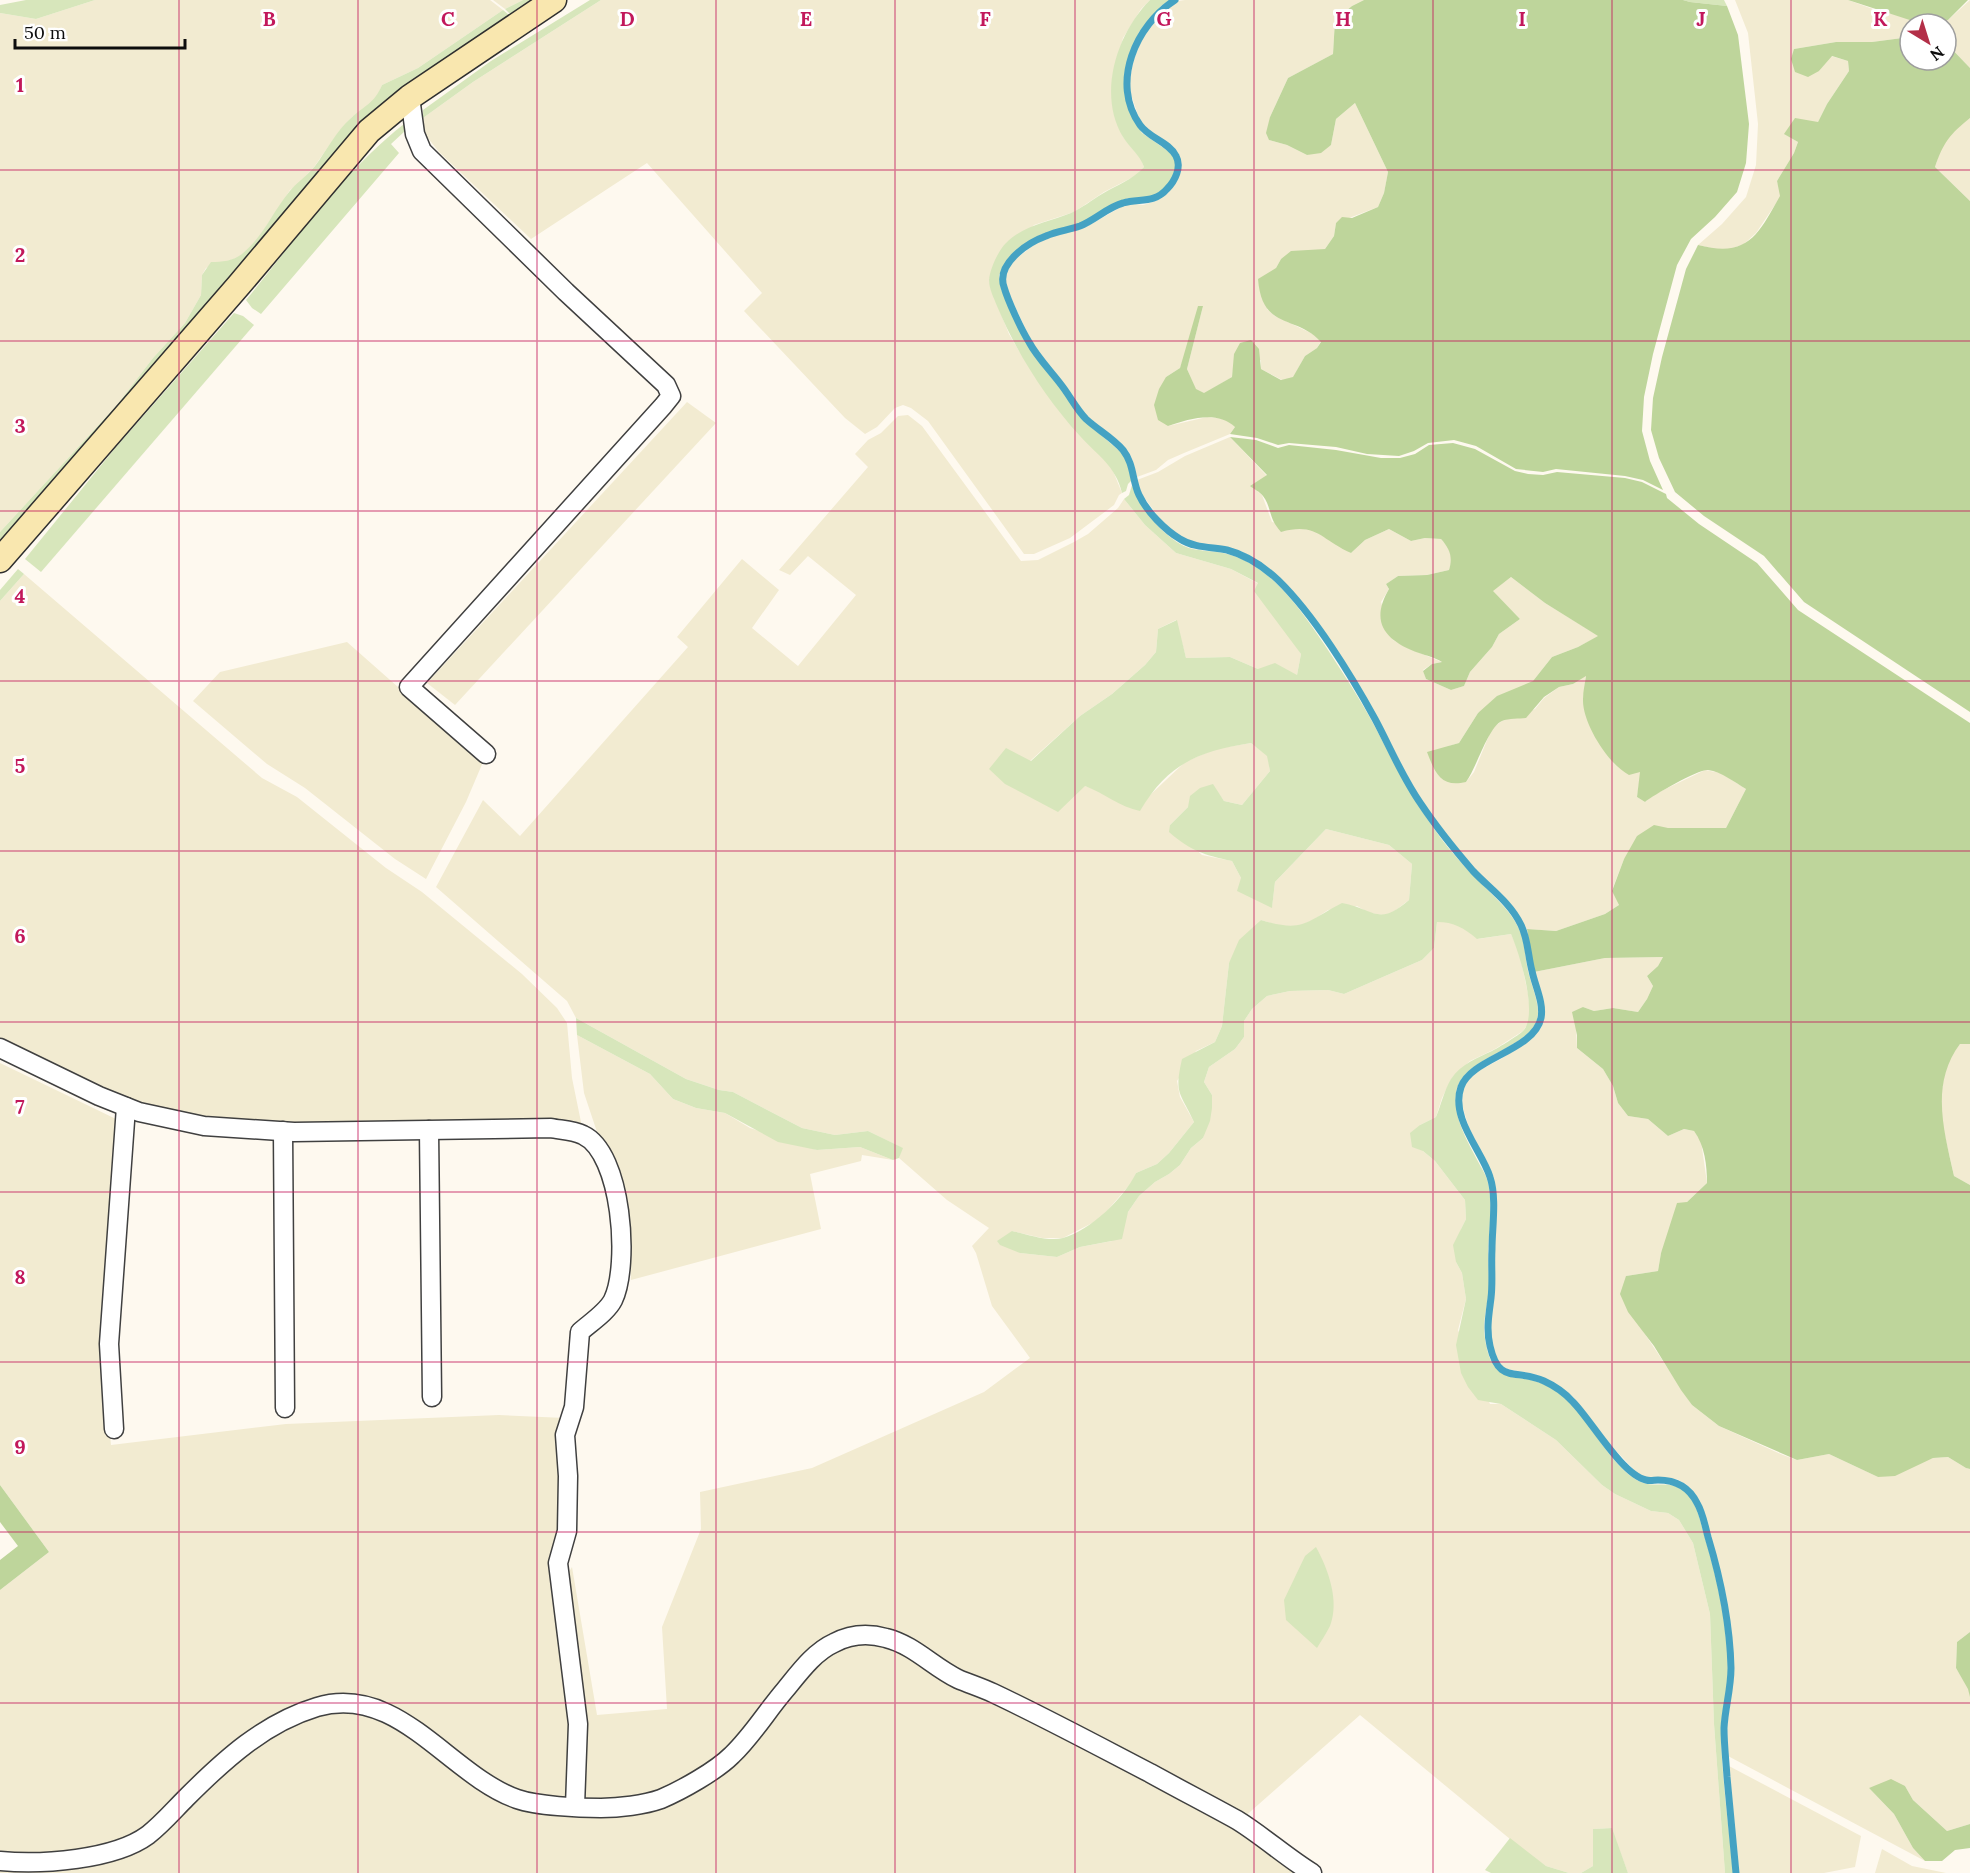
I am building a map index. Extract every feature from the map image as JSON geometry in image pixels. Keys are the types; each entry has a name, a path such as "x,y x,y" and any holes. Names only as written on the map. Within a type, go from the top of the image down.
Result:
{"street":[{"path":"0,560 239,285 369,131 410,97 554,0"},
{"path":"410,97 415,134 422,151 566,292 666,385 671,396 409,687 486,754"},
{"path":"0,1048 139,1113 204,1126 283,1131 551,1128 583,1135 597,1147 618,1198 621,1223 621,1264 618,1287 612,1302 580,1332 574,1407 565,1435 568,1476 567,1531 558,1563 578,1724 575,1806"},
{"path":"114,1429 109,1344 126,1107"},
{"path":"429,1130 432,1397"},
{"path":"283,1131 285,1408"},
{"path":"0,1861 21,1863 91,1857 146,1836 201,1783 261,1733 278,1723 322,1706 347,1704 369,1706 420,1733 466,1770 519,1800 546,1805 603,1808 659,1799 714,1771 734,1754 813,1658 830,1644 849,1636 862,1634 882,1636 900,1642 924,1655 954,1677 991,1692 1093,1743 1240,1822 1312,1873"}],"shaded area":[{"path":"95,0 490,0 503,10 418,68 382,85 377,97 352,117 314,167 290,190 255,243 240,257 206,268 202,275 201,295 185,323 153,358 117,405 0,532 0,13 36,19"},
{"path":"493,0 523,0 505,9"},
{"path":"601,0 1150,0 1141,9 1123,38 1112,79 1112,104 1123,137 1141,159 1144,167 1135,176 1104,192 1074,212 1034,225 989,279 1009,334 1019,351 1111,466 1122,493 1114,505 1070,538 1034,554 1024,554 928,421 911,408 903,405 895,408 877,427 865,434 845,418 744,311 762,293 647,163 531,239 439,152 424,133 423,118 473,82"},
{"path":"1364,0 1352,6 1335,20 1333,54 1288,78 1270,117 1269,140 1287,145 1307,155 1331,145 1336,119 1355,103 1388,172 1384,193 1378,207 1336,223 1334,236 1325,249 1281,259 1276,268 1267,309 1275,316 1313,334 1321,341 1317,348 1305,356 1293,378 1282,380 1261,369 1261,360 1233,370 1232,377 1204,394 1196,390 1187,369 1203,306 1180,368 1166,377 1168,426 1207,417 1227,419 1235,427 1230,434 1168,460 1156,470 1137,477 1128,451 1119,441 1084,414 1032,343 1006,287 1004,276 1013,261 1042,239 1088,226 1128,203 1143,205 1156,201 1168,193 1175,183 1181,170 1180,156 1146,129 1139,118 1130,92 1130,78 1134,59 1144,34 1164,10 1178,1"},
{"path":"1735,0 1848,0 1884,13 1898,15 1898,39 1872,42 1836,42 1794,49 1819,71 1831,56 1848,61 1849,71 1818,122 1785,134 1798,142 1777,181 1781,196 1756,233 1744,244 1728,250 1715,249 1698,245 1722,224 1746,197 1756,165 1758,124 1748,33"},
{"path":"1970,0 1970,68 1958,56 1957,12"},
{"path":"1970,118 1970,201 1935,167 1942,145 1954,130"},
{"path":"687,402 716,423 455,705 427,683"},
{"path":"908,415 922,426 1021,561 1038,560 1088,534 1118,508 1124,499 1145,525 1176,553 1231,569 1259,584 1301,654 1297,675 1258,669 1230,657 1186,658 1176,620 1158,629 1156,652 1145,665 1112,694 1080,716 1030,761 989,769 1085,786 1140,810 1148,797 1185,762 1215,749 1251,743 1268,756 1270,771 1242,805 1224,801 1219,794 1188,807 1170,825 1202,855 1232,861 1241,878 1272,907 1275,882 1326,829 1389,845 1412,864 1409,900 1392,913 1383,915 1369,913 1357,906 1328,910 1297,927 1280,926 1261,920 1229,963 1222,1026 1215,1042 1196,1051 1177,1081 1180,1097 1194,1122 1157,1164 1136,1173 1132,1182 1100,1219 1063,1238 1042,1238 1012,1231 1020,1253 1057,1257 1080,1247 1112,1241 1139,1196 1180,1165 1191,1148 1203,1138 1212,1095 1204,1082 1209,1067 1235,1049 1244,1037 1244,1021 1252,1009 1267,996 1290,991 1328,990 1344,994 1422,960 1434,948 1437,922 1450,922 1464,928 1478,939 1511,934 1519,951 1528,994 1529,1022 1523,1031 1495,1049 1470,1061 1452,1078 1436,1117 1420,1125 1423,1151 1435,1161 1465,1200 1466,1219 1461,1229 1456,1262 1462,1273 1466,1299 1458,1330 1490,1404 1501,1404 1556,1440 1602,1485 1615,1494 1651,1511 1668,1513 1679,1520 1693,1543 1710,1614 1714,1724 1725,1873 1628,1873 1611,1828 1593,1829 1593,1866 1581,1873 1569,1873 1546,1866 1528,1854 1360,1715 1242,1819 993,1688 848,1632 731,1751 658,1796 578,1802 564,1580 572,1567 597,1715 667,1709 662,1627 701,1529 700,1492 812,1468 984,1392 1030,1358 992,1306 972,1246 989,1228 947,1200 899,1158 902,1148 868,1131 835,1135 802,1128 733,1092 719,1090 686,1079 576,1018 567,1001 436,887 483,800 520,836 688,647 677,637 742,559 779,590 752,628 798,666 856,595 808,556 790,575 779,570 868,467 855,454 868,440 881,433 898,416"},
{"path":"1230,437 1267,476 1251,486 1262,495 1272,522 1312,529 1351,553 1365,540 1389,529 1411,541 1425,538 1441,539 1449,548 1452,561 1449,570 1427,575 1398,576 1386,584 1389,589 1381,602 1393,640 1442,662 1432,664 1423,670 1426,679 1451,690 1464,686 1470,672 1492,647 1499,634 1520,619 1492,591 1511,577 1545,603 1599,636 1552,657 1533,681 1478,713 1459,743 1449,746 1466,782 1474,772 1492,728 1502,721 1535,709 1544,698 1559,687 1573,684 1586,675 1583,700 1641,772 1637,797 1645,802 1655,794 1705,770 1721,773 1746,789 1726,828 1668,828 1624,859 1612,890 1619,905 1605,914 1556,931 1527,929 1504,897 1480,875 1443,831 1418,795 1356,681 1296,595 1267,567 1241,551 1191,542 1178,535 1160,519 1141,493 1137,480"},
{"path":"24,574 262,778 297,797 386,868 422,892 522,974 557,1008 567,1023 572,1078 582,1127 280,1125 196,1118 126,1100 0,1042 0,601"},
{"path":"347,642 483,762 466,802 426,879 395,859 305,788 267,764 193,701 220,672"},
{"path":"1663,957 1658,966 1647,976 1653,986 1638,1012 1613,1008 1594,1011 1583,1007 1576,1025 1577,1048 1603,1069 1613,1086 1618,1103 1628,1116 1648,1119 1668,1136 1684,1129 1694,1131 1701,1141 1707,1183 1687,1202 1661,1253 1658,1271 1626,1276 1643,1331 1692,1405 1719,1426 1783,1455 1797,1460 1829,1454 1878,1477 1933,1458 1948,1457 1970,1469 1970,1632 1957,1642 1956,1668 1969,1689 1970,1697 1970,1824 1947,1831 1913,1800 1905,1786 1869,1788 1894,1814 1913,1848 1925,1861 1728,1756 1727,1728 1734,1673 1725,1591 1706,1520 1697,1496 1687,1485 1677,1479 1650,1479 1637,1473 1606,1440 1573,1397 1557,1385 1537,1375 1502,1368 1498,1364 1494,1351 1490,1329 1495,1288 1494,1179 1470,1131 1462,1105 1463,1088 1476,1072 1501,1059 1532,1038 1541,1028 1544,1017 1543,1002 1534,972 1605,958"},
{"path":"577,1035 650,1074 673,1099 696,1108 725,1113 750,1128 817,1150 860,1147 893,1160 862,1155 861,1161 810,1174 821,1229 631,1280 630,1265 600,1141 584,1093"},
{"path":"1960,1044 1970,1044 1970,1185 1954,1176 1942,1123 1941,1093 1945,1072 1951,1056"},
{"path":"0,1063 116,1119 101,1346 111,1445 286,1424 499,1415 565,1418 564,1530 575,1726 571,1802 518,1798 391,1711 311,1702 143,1832 92,1853 0,1856 0,1590 49,1552 0,1485"},
{"path":"851,1642 880,1642 989,1697 1237,1827 1301,1873 0,1873 0,1867 61,1866 171,1821 265,1738 323,1711 367,1712 545,1811 688,1790 817,1662"},
{"path":"1729,1766 1861,1836 1855,1867 1824,1873 1739,1873"},
{"path":"1882,1849 1912,1866 1946,1873 1875,1873"}],"green space":[{"path":"26,0 95,0 36,19 0,13 0,5"},
{"path":"523,0 542,0 515,19 505,9"},
{"path":"590,0 601,0 473,82 423,118 423,110 491,61"},
{"path":"1150,0 1170,0 1161,6 1139,32 1129,58 1125,93 1134,121 1142,133 1168,151 1175,159 1176,169 1171,180 1164,189 1153,196 1142,199 1128,198 1086,221 1040,235 1009,258 999,275 1001,289 1027,345 1080,417 1123,454 1132,480 1126,491 1122,493 1111,468 1067,422 1033,374 1013,341 992,293 989,280 997,255 1013,237 1029,228 1075,211 1129,179 1144,167 1123,137 1115,120 1111,83 1114,65 1128,29"},
{"path":"1364,0 1683,0 1727,6 1738,35 1749,124 1746,163 1737,192 1691,239 1677,265 1653,354 1644,397 1642,431 1650,461 1663,490 1643,480 1625,476 1556,469 1543,472 1516,469 1476,446 1454,440 1428,443 1399,456 1367,454 1336,447 1289,443 1278,445 1257,438 1230,434 1235,427 1228,422 1211,417 1168,426 1158,420 1154,405 1159,389 1166,377 1180,368 1198,306 1203,306 1187,369 1196,389 1204,393 1232,377 1234,354 1240,343 1251,340 1259,349 1261,369 1281,380 1293,377 1305,356 1317,348 1321,342 1311,333 1282,320 1266,307 1258,279 1276,268 1281,259 1291,251 1325,249 1334,236 1336,223 1342,217 1352,218 1378,207 1384,193 1388,172 1355,103 1336,119 1331,145 1321,153 1307,155 1287,145 1269,140 1266,133 1270,117 1288,78 1333,54 1335,20 1352,6"},
{"path":"1683,0 1724,0 1727,6 1690,2"},
{"path":"1848,0 1968,0 1956,12 1898,12 1898,16"},
{"path":"503,10 514,19 438,72 0,548 0,532 117,405 153,358 185,323 201,295 202,275 211,262 235,258 249,247 289,192 315,166 336,135 372,100 382,85 418,68"},
{"path":"1898,39 1898,72 1958,72 1958,56 1970,68 1970,118 1948,140 1935,167 1970,201 1970,712 1804,602 1764,556 1704,516 1675,492 1659,458 1651,430 1653,398 1662,357 1686,269 1698,245 1729,248 1750,240 1758,232 1780,196 1777,181 1798,142 1784,134 1795,118 1818,122 1849,71 1848,61 1832,56 1819,71 1808,77 1795,72 1791,59 1794,49 1836,42 1872,42"},
{"path":"404,124 405,131 391,144 399,153 261,314 252,308 246,300 320,208 381,143"},
{"path":"234,313 243,316 254,325 41,572 25,559 116,447"},
{"path":"1230,437 1256,440 1278,448 1289,445 1381,458 1400,458 1415,454 1429,445 1453,443 1475,449 1515,471 1528,474 1543,475 1557,472 1625,478 1642,482 1666,494 1667,498 1699,524 1757,563 1798,610 1970,723 1970,1044 1960,1044 1951,1059 1942,1091 1942,1108 1946,1142 1954,1176 1970,1185 1970,1469 1948,1457 1933,1458 1895,1476 1878,1477 1829,1454 1797,1460 1719,1426 1692,1405 1654,1346 1628,1312 1620,1294 1626,1276 1658,1271 1661,1253 1677,1203 1687,1202 1707,1183 1706,1163 1701,1143 1694,1131 1684,1129 1668,1136 1648,1119 1628,1116 1618,1103 1613,1086 1603,1069 1577,1048 1572,1012 1583,1007 1594,1011 1613,1008 1638,1012 1653,986 1647,976 1658,966 1663,957 1605,958 1534,972 1527,929 1556,931 1605,914 1619,905 1612,891 1624,859 1637,836 1654,825 1668,828 1726,828 1746,789 1723,775 1708,770 1686,778 1645,802 1637,797 1640,772 1629,775 1621,770 1605,752 1592,731 1584,709 1586,676 1573,684 1559,687 1544,697 1526,718 1502,721 1487,739 1466,782 1445,781 1436,772 1427,752 1459,743 1478,713 1497,696 1533,681 1552,657 1598,636 1545,603 1511,577 1493,591 1520,619 1499,634 1492,647 1470,672 1464,686 1451,690 1426,679 1423,671 1432,664 1442,662 1398,643 1384,629 1381,612 1389,589 1386,584 1398,576 1427,575 1449,570 1451,557 1441,539 1425,538 1411,541 1389,529 1365,540 1351,553 1311,531 1293,529 1281,532 1263,496 1250,486 1267,475"},
{"path":"1132,485 1147,513 1171,538 1189,548 1223,553 1245,561 1270,577 1289,596 1350,684 1403,779 1439,836 1453,854 1504,907 1519,929 1537,1002 1538,1013 1534,1026 1512,1045 1470,1070 1460,1081 1456,1094 1460,1123 1488,1181 1490,1200 1489,1287 1485,1339 1489,1356 1501,1373 1541,1383 1553,1389 1576,1409 1613,1458 1635,1479 1642,1483 1670,1485 1683,1490 1695,1506 1714,1571 1726,1639 1728,1674 1721,1734 1733,1873 1725,1873 1714,1724 1710,1614 1693,1543 1679,1520 1668,1513 1651,1511 1615,1494 1602,1485 1556,1440 1501,1404 1478,1400 1461,1373 1456,1345 1466,1299 1462,1273 1456,1262 1453,1245 1466,1219 1465,1200 1435,1161 1423,1151 1412,1147 1410,1133 1436,1117 1451,1079 1460,1069 1523,1031 1529,1012 1528,998 1526,983 1511,934 1477,939 1458,926 1437,922 1434,948 1422,960 1344,994 1328,990 1290,991 1267,996 1252,1009 1244,1021 1244,1037 1235,1049 1209,1067 1204,1082 1212,1095 1212,1108 1210,1121 1203,1138 1191,1148 1180,1165 1139,1196 1128,1212 1122,1239 1080,1247 1057,1257 1020,1253 1000,1245 997,1241 1012,1231 1051,1239 1074,1234 1105,1212 1131,1183 1136,1173 1157,1164 1169,1153 1194,1122 1179,1087 1182,1059 1215,1042 1222,1026 1229,963 1239,940 1261,920 1287,926 1304,924 1342,903 1376,914 1383,914 1390,913 1409,900 1412,864 1389,845 1326,829 1275,882 1272,908 1237,891 1241,878 1232,861 1198,851 1184,844 1169,832 1170,825 1188,807 1190,796 1200,788 1213,784 1224,801 1242,805 1270,771 1267,756 1251,743 1216,750 1187,762 1162,781 1140,811 1085,786 1058,812 1005,784 989,769 1006,748 1031,761 1080,716 1112,694 1145,665 1156,652 1158,629 1177,620 1186,658 1230,657 1258,669 1275,663 1297,675 1301,654 1254,591 1258,583 1231,569 1176,553 1145,525 1124,499 1129,495"},
{"path":"18,569 24,574 0,601 0,590"},
{"path":"576,1018 686,1079 719,1090 733,1092 802,1128 835,1135 868,1131 903,1148 899,1158 893,1160 860,1147 817,1150 778,1142 725,1113 696,1108 673,1099 650,1074 577,1035"},
{"path":"0,1485 49,1552 0,1590 0,1560 18,1546 0,1522"},
{"path":"1316,1547 1325,1565 1334,1606 1330,1626 1317,1648 1286,1620 1284,1600 1305,1556"},
{"path":"1970,1632 1970,1697 1956,1668 1957,1642"},
{"path":"1891,1779 1905,1786 1913,1800 1947,1831 1970,1824 1970,1848 1955,1850 1942,1861 1925,1861 1913,1848 1894,1814 1869,1788"},
{"path":"1612,1828 1628,1873 1581,1873 1593,1866 1593,1829"},
{"path":"1510,1838 1546,1866 1569,1873 1491,1873 1485,1870"}],"waterway":[{"path":"1175,0 1161,11 1139,39 1132,56 1127,91 1131,109 1140,125 1169,147 1176,156 1178,169 1173,182 1157,197 1117,205 1080,226 1038,239 1022,249 1009,263 1003,278 1004,287 1019,323 1037,354 1083,416 1127,455 1139,495 1157,520 1168,531 1185,542 1227,550 1254,562 1278,580 1305,610 1355,684 1408,783 1427,813 1473,871 1511,909 1521,925 1540,1000 1541,1018 1536,1029 1527,1039 1467,1077 1461,1087 1459,1099 1463,1122 1486,1167 1492,1185 1494,1213 1492,1286 1488,1328 1490,1346 1498,1366 1503,1371 1534,1377 1556,1387 1567,1396 1617,1458 1637,1476 1646,1480 1665,1480 1676,1483 1694,1497 1699,1507 1721,1586 1729,1635 1731,1676 1724,1734 1736,1873"}]}
